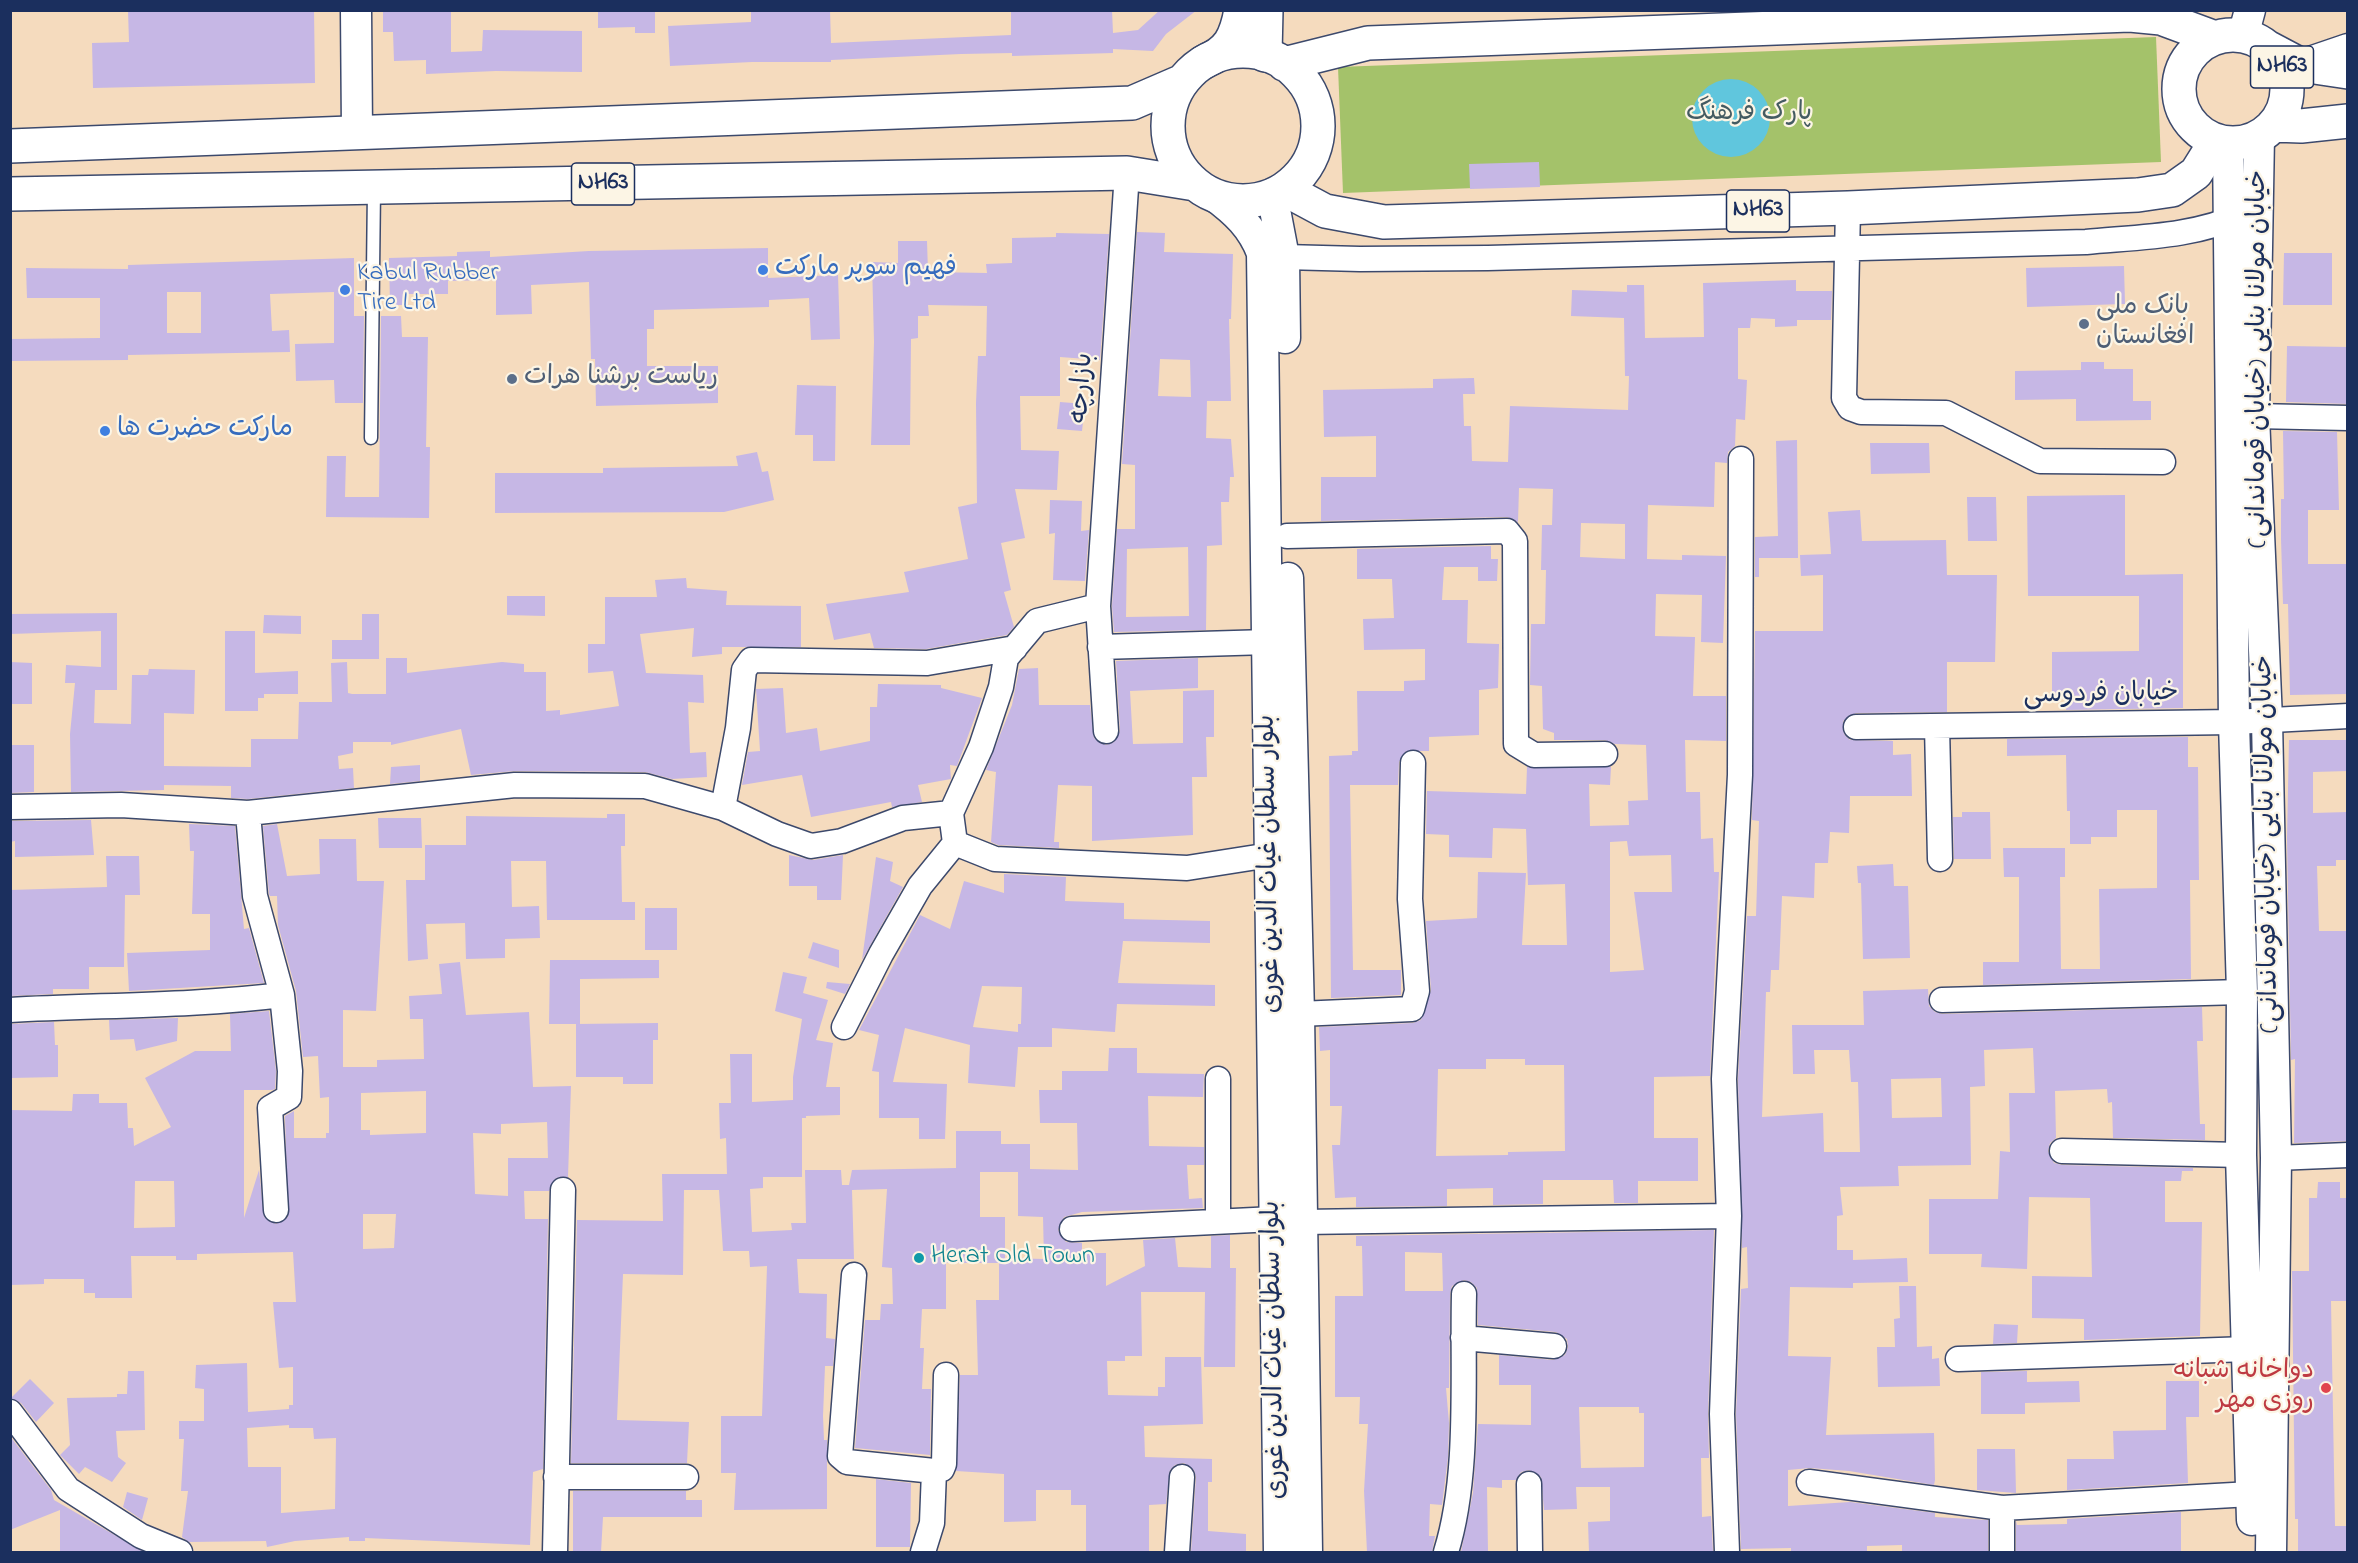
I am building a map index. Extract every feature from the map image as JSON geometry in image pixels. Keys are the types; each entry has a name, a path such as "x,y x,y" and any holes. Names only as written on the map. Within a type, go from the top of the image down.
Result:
{"main road":[{"path":"1266,10 1275,59"},
{"path":"10,146 1132,103 1193,71 1223,54 1244,51 1275,59 1307,88 1315,102 1318,127 1314,151 1302,173 1278,192 1253,201 1233,201 1204,189 1179,166 1170,146 1168,123 1172,101 1193,71 1222,54 1237,31 1241,11"},
{"name":"NH63","path":"1275,59 1368,43 2130,15 2161,18 2244,33 2301,65 2348,72"},
{"name":"NH63","path":"2244,33 2283,70 2287,84 2278,129"},
{"name":"NH63","path":"2244,33 2191,55 2179,82 2179,97 2191,124 2222,142 2240,143 2278,129 2348,121"},
{"name":"NH63","path":"1278,192 1325,211 1384,222 1848,208 2138,195 2172,190 2196,173 2222,142"},
{"name":"NH63","path":"10,194 1127,173 1204,189"}],"street":[{"path":"356,10 357,132"},
{"path":"1241,11 1266,10"},
{"path":"2301,65 2348,49"},
{"path":"2278,129 2348,132"},
{"name":"خیابان مولانا بنایی (خیابان قوماندانی)","path":"2271,1552 2276,1158 2267,720 2254,416 2260,206 2278,129"},
{"name":"خیابان مولانا بنایی (خیابان قوماندانی)","path":"2222,142 2228,221 2235,722 2242,992 2241,1155 2252,1552"},
{"name":"بازارچه","path":"1106,730 1098,606 1127,173"},
{"name":"بلوار سلطان غیاث الدین غوری","path":"1204,189 1234,210 1273,255 1268,642 1270,855 1288,1220 1279,1552"},
{"path":"1278,192 1273,255 1287,536 1299,1014 1288,1220 1307,1552"},
{"path":"1273,255 1488,258 2086,242 2169,234 2228,221 2260,206"},
{"path":"1848,208 1844,399 1850,408 1861,412 1946,413 2040,461 2163,462"},
{"path":"2254,416 2348,418"},
{"path":"1727,1552 1722,1414 1729,1216 1724,1079 1740,776 1741,459"},
{"path":"1287,536 1507,531 1515,541 1516,744 1534,755 1605,754"},
{"path":"844,1027 920,886 955,843 951,813 981,747 1001,687 1006,658 1037,621 1098,606"},
{"path":"1100,647 1268,642"},
{"path":"723,808 738,729 744,670 751,660 927,663 1015,648"},
{"name":"خیابان فردوسی","path":"1856,727 2235,722 2348,716"},
{"path":"1937,726 1940,859"},
{"path":"1299,1014 1412,1009 1417,991 1410,899 1413,763"},
{"path":"10,807 121,805 248,813 515,785 645,786 723,808 777,834 811,846 842,841 903,818 951,813"},
{"path":"248,813 255,896 282,995 290,1071 289,1097 270,1108 276,1210"},
{"path":"955,843 995,859 1187,868 1270,855"},
{"path":"1942,1000 2242,992"},
{"path":"10,1010 142,1003 220,1003 282,995"},
{"path":"1218,1078 1218,1221"},
{"path":"2062,1151 2241,1155"},
{"path":"2276,1158 2348,1155"},
{"path":"555,1552 563,1190"},
{"path":"1072,1229 1218,1221 1729,1216"},
{"path":"854,1275 840,1456 847,1462 934,1471 942,1469 946,1375"},
{"path":"1446,1552 1455,1522 1463,1402 1464,1294"},
{"path":"1463,1338 1554,1346"},
{"path":"1958,1359 2248,1349"},
{"path":"10,1412 68,1489 141,1536 180,1552"},
{"path":"923,1552 932,1523 934,1471"},
{"path":"556,1476 686,1476"},
{"path":"1177,1552 1182,1477"},
{"path":"1809,1482 2002,1508 2251,1494"},
{"path":"1529,1484 1530,1552"},
{"path":"2002,1508 2002,1552"}],"lane":[{"path":"371,438 374,188"}],"green space":[{"name":"پارک فرهنگ","path":"2156,37 2161,162 1343,193 1338,67"}],"water":[{"path":"1731,79 1746,82 1763,96 1770,118 1767,133 1753,150 1731,157 1716,154 1699,140 1692,118 1695,103 1709,86"}],"building":[{"path":"128,10 314,10 315,83 93,88 92,43 129,42"},
{"path":"383,10 451,10 451,52 482,51 483,30 582,31 582,72 496,71 426,74 426,60 394,61 393,32 383,32"},
{"path":"598,10 655,10 655,33 635,33 635,27 598,28"},
{"path":"751,10 830,10 831,43 1011,35 1011,10 1112,10 1113,33 1138,30 1160,10 1197,10 1166,34 1153,51 1113,49 1113,53 1012,56 1012,53 961,54 831,60 831,62 752,62 670,66 668,26 751,22"},
{"path":"1539,162 1540,187 1470,189 1469,164"},
{"path":"1137,232 1165,233 1164,252 1233,254 1231,319 1229,319 1231,401 1207,401 1206,438 1231,439 1234,477 1230,477 1229,502 1221,502 1222,545 1207,546 1206,630 1114,632 1112,606 1117,529 1135,529 1135,465 1122,464","holes":["1160,359 1190,360 1191,397 1158,396","1188,547 1189,616 1126,617 1127,549"]},
{"path":"1056,233 1109,234 1100,360 1060,357 1060,396 1020,396 1021,450 1059,451 1057,490 1015,489 1025,538 1001,543 1011,590 1004,592 1014,627 1007,635 926,649 874,648 870,633 834,640 826,604 909,592 904,572 968,559 958,507 977,503 978,356 986,356 987,306 928,305 929,316 918,316 918,338 911,339 910,445 871,445 874,342 872,262 898,263 898,241 927,241 928,272 987,273 986,264 1012,263 1012,238 1056,237"},
{"path":"768,248 768,278 838,275 840,339 811,340 809,298 769,300 769,307 654,310 654,329 647,329 647,366 718,366 718,403 596,406 595,359 591,359 589,282 531,285 532,314 496,315 496,280 448,281 448,294 408,294 408,305 390,305 389,258 457,256 457,252 490,251 490,257 589,251"},
{"path":"2284,253 2332,253 2332,305 2283,305"},
{"path":"354,258 354,316 364,316 363,403 335,403 334,380 296,381 295,344 334,343 334,292 270,294 272,331 289,330 290,352 128,355 128,360 10,361 10,339 100,338 100,298 27,298 26,268 128,269 128,265","holes":["167,292 201,292 201,333 167,333"]},
{"path":"2124,266 2125,304 2027,307 2026,268"},
{"path":"1796,280 1796,291 1832,291 1831,320 1797,320 1797,326 1775,327 1775,319 1751,318 1750,328 1738,328 1738,379 1747,380 1745,420 1736,419 1735,446 1728,452 1727,463 1715,462 1714,507 1648,505 1647,559 1682,560 1682,555 1726,556 1723,643 1701,642 1702,595 1656,594 1655,636 1695,637 1693,696 1726,696 1726,741 1685,740 1686,792 1700,792 1701,839 1713,838 1714,872 1719,872 1710,1076 1654,1077 1654,1138 1698,1138 1698,1181 1638,1181 1638,1203 1614,1203 1613,1180 1543,1180 1543,1204 1493,1205 1493,1188 1447,1189 1447,1206 1356,1207 1356,1197 1335,1198 1332,1145 1340,1145 1342,1106 1330,1106 1330,1050 1320,1051 1319,1027 1413,1023 1421,1020 1431,990 1426,921 1477,918 1478,872 1526,873 1522,945 1567,945 1565,884 1528,885 1526,829 1493,828 1492,858 1449,857 1449,835 1426,834 1427,791 1526,794 1527,767 1611,767 1610,785 1589,784 1590,826 1629,825 1628,801 1648,800 1646,745 1615,744 1605,740 1554,740 1554,733 1543,729 1542,686 1530,685 1531,624 1545,624 1546,570 1541,570 1542,525 1552,525 1553,489 1519,488 1518,522 1507,517 1321,521 1321,477 1376,477 1376,436 1324,437 1323,390 1433,388 1433,379 1474,378 1475,394 1463,394 1464,426 1471,426 1472,461 1508,462 1510,406 1628,410 1629,376 1625,376 1624,318 1571,316 1572,290 1627,292 1627,285 1644,285 1645,338 1704,337 1703,283","holes":["1581,523 1625,524 1625,559 1580,557","1627,841 1629,856 1671,855 1672,892 1634,892 1644,970 1610,972 1610,842","1486,1059 1525,1059 1525,1065 1564,1065 1565,1151 1436,1156 1438,1069 1486,1069"]},
{"path":"381,316 401,316 402,337 428,337 426,447 430,447 429,518 326,517 327,456 346,456 345,497 379,497"},
{"path":"2287,346 2348,347 2348,404 2286,402"},
{"path":"2081,362 2104,362 2104,369 2133,369 2133,401 2151,401 2151,420 2076,421 2076,399 2015,400 2015,371 2081,370"},
{"path":"797,385 836,386 835,461 813,461 813,435 795,435"},
{"path":"1060,402 1085,404 1082,431 1057,429"},
{"path":"2283,431 2337,432 2339,510 2308,510 2308,564 2348,564 2348,694 2290,695 2288,604 2283,604 2281,539 2281,499 2284,499"},
{"path":"1797,440 1798,558 1759,558 1759,577 1755,577 1755,537 1778,536 1776,441"},
{"path":"1870,443 1929,443 1930,473 1871,474"},
{"path":"757,452 762,472 768,471 774,500 724,512 495,513 495,473 603,473 603,468 738,466 736,456"},
{"path":"2125,495 2125,575 2183,574 2183,708 2066,710 2066,699 2052,699 2052,652 2139,651 2139,596 2028,596 2027,496"},
{"path":"1967,497 1996,497 1997,541 1968,541"},
{"path":"1050,500 1082,501 1081,531 1089,530 1085,581 1053,580 1055,533 1049,534"},
{"path":"1860,510 1862,541 1946,540 1947,575 1997,575 1995,662 1947,662 1947,712 1856,713 1843,721 1844,734 1850,740 1893,741 1893,755 1911,754 1912,796 1850,796 1849,833 1830,832 1828,863 1815,863 1814,898 1782,896 1779,970 1771,970 1770,992 1766,992 1762,1117 1823,1113 1824,1152 1860,1152 1858,1082 1851,1082 1849,1050 1814,1050 1815,1074 1793,1074 1792,1025 1864,1025 1863,991 1928,989 1929,1006 1935,1012 1942,1014 2202,1007 2203,1041 2197,1041 2200,1124 2205,1124 2205,1140 2113,1138 2112,1102 2108,1103 2107,1089 2055,1091 2056,1138 2050,1143 2048,1151 2054,1163 2062,1165 2193,1168 2193,1171 2182,1171 2181,1181 2165,1181 2165,1222 2202,1222 2200,1336 2084,1340 2084,1319 2032,1318 2032,1276 2092,1277 2090,1198 2029,1197 2027,1269 1981,1267 1982,1254 1929,1254 1929,1199 1998,1199 2000,1151 2010,1152 2009,1093 2035,1093 2033,1048 1984,1050 1985,1086 1970,1087 1971,1165 1898,1166 1899,1186 1840,1187 1843,1215 1837,1216 1837,1250 1853,1250 1853,1260 1907,1258 1908,1282 1853,1283 1853,1288 1790,1287 1788,1356 1831,1357 1826,1435 1934,1433 1935,1480 1934,1485 1849,1471 1810,1468 1788,1470 1788,1506 1850,1502 1935,1513 1935,1517 1988,1520 1988,1552 1902,1552 1902,1545 1867,1546 1867,1552 1791,1552 1791,1548 1741,1549 1736,1414 1741,1289 1748,1288 1747,1247 1742,1248 1738,1079 1747,916 1756,916 1759,821 1752,820 1755,631 1823,631 1823,575 1801,576 1800,555 1831,554 1828,512","holes":["1941,1078 1942,1117 1892,1118 1891,1079"]},
{"path":"1491,546 1491,559 1498,559 1497,581 1478,581 1478,567 1444,567 1442,600 1468,600 1467,643 1499,644 1498,688 1479,690 1479,735 1429,737 1429,751 1406,751 1399,762 1398,785 1350,785 1353,970 1401,970 1401,995 1331,998 1329,756 1352,755 1352,751 1358,751 1357,691 1404,691 1404,681 1425,680 1425,649 1364,650 1363,619 1394,618 1392,579 1357,579 1357,549"},
{"path":"686,578 687,588 727,591 726,605 801,606 801,647 722,647 722,654 692,657 694,628 640,634 646,673 703,675 704,703 688,702 690,753 706,752 707,777 672,779 645,772 515,771 471,775 461,729 391,745 391,742 353,742 353,753 338,756 339,769 353,768 354,788 248,799 231,798 231,786 164,785 164,790 71,792 70,734 75,683 65,683 66,665 101,667 101,631 10,634 10,614 117,613 117,690 95,690 94,723 131,724 132,675 148,675 149,669 195,670 194,714 164,713 164,766 251,767 251,739 298,739 299,702 332,702 331,663 347,662 348,693 352,694 386,694 386,658 407,658 407,673 502,662 524,664 524,672 546,672 546,711 560,710 560,715 619,706 613,671 588,673 588,644 605,644 605,597 657,597 655,580"},
{"path":"507,596 545,596 545,616 507,615"},
{"path":"362,614 379,614 379,659 332,659 332,640 362,640"},
{"path":"264,615 301,616 301,634 263,633"},
{"path":"225,631 255,631 255,673 298,671 298,694 264,694 264,698 258,698 258,711 225,711"},
{"path":"1198,658 1198,688 1130,691 1133,744 1183,743 1183,691 1214,690 1214,737 1206,737 1207,777 1192,777 1193,835 1092,841 1092,786 1058,785 1054,842 1059,842 1059,848 998,845 991,842 996,772 986,770 1012,705 1019,669 1038,668 1039,705 1090,705 1094,738 1106,745 1114,742 1120,731 1116,661"},
{"path":"10,662 32,663 32,704 10,704"},
{"path":"878,684 941,685 941,688 982,698 957,766 950,765 951,779 918,785 922,802 892,807 891,802 811,817 802,775 742,785 748,752 760,751 756,689 783,688 786,733 817,728 820,751 870,741 870,707 877,707"},
{"path":"2188,737 2188,767 2198,767 2199,880 2190,880 2191,979 1983,985 1983,962 2019,962 2019,877 2004,877 2003,848 2065,848 2065,877 2060,877 2061,969 2100,969 2099,889 2157,888 2157,810 2117,810 2117,837 2091,837 2091,844 2070,844 2066,755 2007,756 2007,739"},
{"path":"2289,740 2348,740 2348,771 2313,772 2313,813 2348,812 2348,860 2336,860 2336,866 2317,866 2319,931 2348,931 2348,1141 2294,1143 2295,1059 2291,1060 2287,838"},
{"path":"10,745 34,745 34,792 10,793"},
{"path":"420,765 420,781 390,784 391,767"},
{"path":"1962,812 1990,812 1991,859 1954,859 1953,817 1962,817"},
{"path":"607,814 625,814 625,846 621,846 622,902 635,902 635,920 547,920 546,861 511,861 512,907 539,906 540,938 505,939 505,958 466,959 465,923 426,924 428,959 408,961 406,880 425,880 425,845 466,845 466,816 607,818"},
{"path":"378,818 421,818 422,848 379,848"},
{"path":"91,820 94,855 15,857 15,841 10,842 10,821"},
{"path":"189,824 235,826 244,929 249,928 264,983 129,991 127,953 210,950 210,914 192,914 194,851 190,851"},
{"path":"277,824 287,876 320,874 319,839 356,839 357,881 384,881 376,1011 343,1010 343,1067 377,1067 377,1060 424,1059 423,1019 410,1019 409,996 442,994 439,964 460,962 466,1015 529,1012 533,1087 571,1086 568,1177 556,1178 549,1191 524,1191 525,1219 548,1219 543,1469 533,1472 530,1545 365,1538 365,1541 349,1541 349,1537 295,1541 267,1547 266,1541 189,1542 182,1537 188,1491 181,1491 184,1439 179,1439 179,1421 204,1421 204,1389 195,1388 196,1365 247,1363 248,1412 289,1409 289,1405 293,1405 293,1367 279,1368 273,1302 296,1302 293,1252 197,1254 197,1260 176,1260 176,1256 131,1256 132,1298 95,1298 95,1293 84,1293 84,1279 44,1279 44,1284 10,1285 10,1110 72,1111 73,1094 99,1094 99,1103 127,1103 128,1128 133,1128 134,1146 171,1127 145,1078 195,1051 231,1051 230,1014 269,1011 276,1071 275,1089 244,1090 244,1218 259,1170 264,1217 276,1224 288,1217 285,1116 294,1111 294,1138 326,1138 326,1133 329,1133 329,1097 320,1098 318,1056 303,1057 296,991 278,925 277,896 269,894 263,826","holes":["426,1091 426,1133 370,1135 370,1130 361,1130 361,1093","547,1122 548,1158 508,1158 508,1196 475,1194 473,1133 501,1134 501,1124","135,1181 174,1181 175,1227 134,1228","363,1214 396,1214 394,1248 363,1249","289,1425 289,1428 313,1428 314,1439 336,1438 335,1509 281,1513 281,1467 248,1467 247,1428"]},
{"path":"789,855 813,860 843,855 841,900 817,900 817,886 789,886"},
{"path":"106,856 139,856 140,895 125,895 124,967 89,967 89,989 53,989 53,994 10,996 10,890 107,887"},
{"path":"876,857 893,862 890,881 903,887 862,960"},
{"path":"1893,864 1894,886 1908,886 1910,958 1863,959 1861,883 1858,883 1857,866"},
{"path":"1004,874 1066,877 1065,901 1124,903 1124,919 1210,921 1210,943 1123,941 1118,983 1215,985 1215,1006 1117,1004 1115,1032 1052,1028 1052,1047 1018,1047 1015,1087 968,1083 970,1045 905,1028 893,1082 947,1084 945,1139 919,1139 919,1118 879,1118 879,1072 872,1071 879,1035 859,1030 920,915 950,929 964,881 1004,893","holes":["982,986 1022,987 1021,1024 1018,1024 1018,1032 973,1027"]},
{"path":"645,908 677,908 677,950 645,950"},
{"path":"813,942 839,950 839,968 808,958"},
{"path":"550,960 659,960 659,978 580,979 580,1024 549,1024"},
{"path":"783,972 807,977 803,993 828,1000 816,1040 833,1043 826,1087 840,1087 840,1115 802,1118 802,1177 763,1177 763,1188 750,1189 752,1232 792,1230 791,1223 806,1223 805,1170 841,1170 842,1185 849,1185 852,1170 956,1168 956,1131 1001,1131 1001,1144 1030,1144 1030,1169 1078,1170 1077,1123 1040,1123 1039,1090 1062,1090 1062,1071 1108,1071 1109,1048 1137,1048 1137,1073 1204,1074 1203,1097 1148,1096 1149,1146 1204,1147 1204,1165 1187,1165 1189,1199 1202,1198 1203,1208 1082,1212 1064,1217 1058,1230 1066,1242 1082,1243 1082,1253 1106,1253 1106,1286 1145,1266 1143,1240 1175,1238 1178,1267 1211,1268 1211,1236 1230,1235 1230,1268 1236,1268 1235,1367 1204,1367 1205,1292 1141,1292 1142,1356 1125,1356 1125,1361 1107,1361 1108,1395 1158,1396 1158,1387 1165,1387 1165,1357 1201,1357 1203,1424 1144,1426 1145,1457 1212,1459 1212,1482 1208,1482 1208,1531 1246,1534 1246,1552 1191,1552 1196,1477 1194,1470 1184,1463 1175,1465 1170,1470 1166,1504 1149,1505 1149,1552 1086,1552 1086,1505 1071,1505 1071,1490 1036,1490 1036,1521 1004,1522 1004,1474 956,1471 960,1375 978,1375 976,1300 999,1300 999,1263 946,1263 946,1309 922,1309 920,1348 924,1348 922,1389 931,1389 930,1455 855,1448 865,1320 880,1320 881,1304 893,1304 892,1268 882,1267 887,1189 852,1190 854,1259 797,1259 799,1293 827,1294 826,1338 835,1339 833,1366 825,1366 823,1416 824,1440 827,1440 827,1509 734,1510 736,1473 721,1473 721,1416 762,1416 767,1266 750,1267 749,1251 723,1251 719,1190 684,1190 683,1275 623,1274 617,1420 689,1422 687,1463 571,1463 577,1220 663,1221 662,1174 727,1174 726,1138 720,1139 719,1103 731,1103 730,1054 752,1054 752,1102 793,1100 793,1077 802,1019 775,1011","holes":["980,1172 1018,1172 1018,1216 1043,1217 1044,1259 1005,1258 1005,1217 980,1217"]},
{"path":"827,982 850,984 845,994 826,988"},
{"path":"178,1018 177,1041 136,1051 134,1039 110,1040 109,1020"},
{"path":"54,1022 55,1045 58,1045 58,1077 10,1078 10,1024"},
{"path":"658,1023 658,1040 653,1040 653,1084 623,1084 623,1077 576,1077 576,1024"},
{"path":"2318,1182 2340,1182 2340,1198 2347,1198 2348,1301 2331,1301 2335,1526 2348,1526 2348,1552 2298,1552 2298,1519 2295,1519 2292,1271 2309,1271 2309,1198 2317,1198"},
{"path":"1714,1230 1708,1414 1709,1458 1701,1458 1702,1517 1711,1516 1713,1552 1589,1552 1588,1522 1610,1521 1610,1487 1576,1487 1577,1509 1544,1510 1541,1477 1529,1470 1521,1472 1516,1480 1502,1480 1502,1488 1487,1487 1488,1552 1461,1552 1473,1493 1478,1424 1531,1425 1531,1385 1499,1385 1499,1355 1553,1360 1565,1355 1568,1347 1567,1339 1556,1332 1478,1325 1477,1288 1471,1282 1464,1280 1452,1286 1450,1294 1449,1388 1446,1388 1449,1423 1448,1457 1442,1505 1430,1504 1429,1536 1435,1536 1432,1552 1367,1552 1364,1491 1368,1424 1359,1424 1360,1397 1335,1397 1335,1296 1363,1296 1362,1246 1356,1246 1356,1236","holes":["1405,1252 1442,1253 1443,1291 1405,1291","1579,1407 1639,1407 1639,1413 1644,1413 1644,1467 1581,1468"]},
{"path":"1899,1286 1916,1286 1917,1347 1932,1346 1932,1359 1939,1358 1940,1386 1878,1387 1877,1347 1895,1347 1894,1319 1900,1318"},
{"path":"1994,1324 2018,1325 2017,1343 1993,1344"},
{"path":"128,1371 144,1371 145,1430 116,1431 118,1457 126,1463 112,1482 85,1467 79,1474 60,1455 70,1445 67,1398 117,1397 117,1394 127,1394"},
{"path":"2027,1371 2027,1382 2079,1381 2080,1402 2025,1403 2025,1414 1981,1414 1981,1372"},
{"path":"30,1379 54,1403 36,1422 21,1403 11,1398"},
{"path":"2166,1381 2199,1381 2199,1417 2186,1417 2188,1483 2067,1490 2067,1459 2114,1459 2113,1431 2166,1430"},
{"path":"10,1436 51,1490 54,1500 144,1552 60,1552 60,1510 10,1530"},
{"path":"1977,1449 2015,1449 2016,1493 1977,1490"},
{"path":"876,1479 911,1483 910,1547 876,1547"},
{"path":"573,1491 686,1491 686,1500 702,1500 702,1517 603,1517 601,1552 573,1552"},
{"path":"127,1492 148,1498 142,1520 123,1507"},
{"path":"2181,1512 2181,1552 2016,1552 2016,1521 2017,1525 2067,1524 2067,1519"}],"place":[{"name":"فهیم سوپر مارکت","path":"763,270"},
{"name":"Kabul Rubber Tire Ltd","path":"345,290"},
{"name":"بانک ملی افغانستان","path":"2084,324"},
{"name":"ریاست برشنا هرات","path":"512,379"},
{"name":"مارکت حضرت ها","path":"105,431"},
{"name":"Herat Old Town","path":"919,1258"},
{"name":"دواخانه شبانه روزی مهر","path":"2326,1388"}]}
